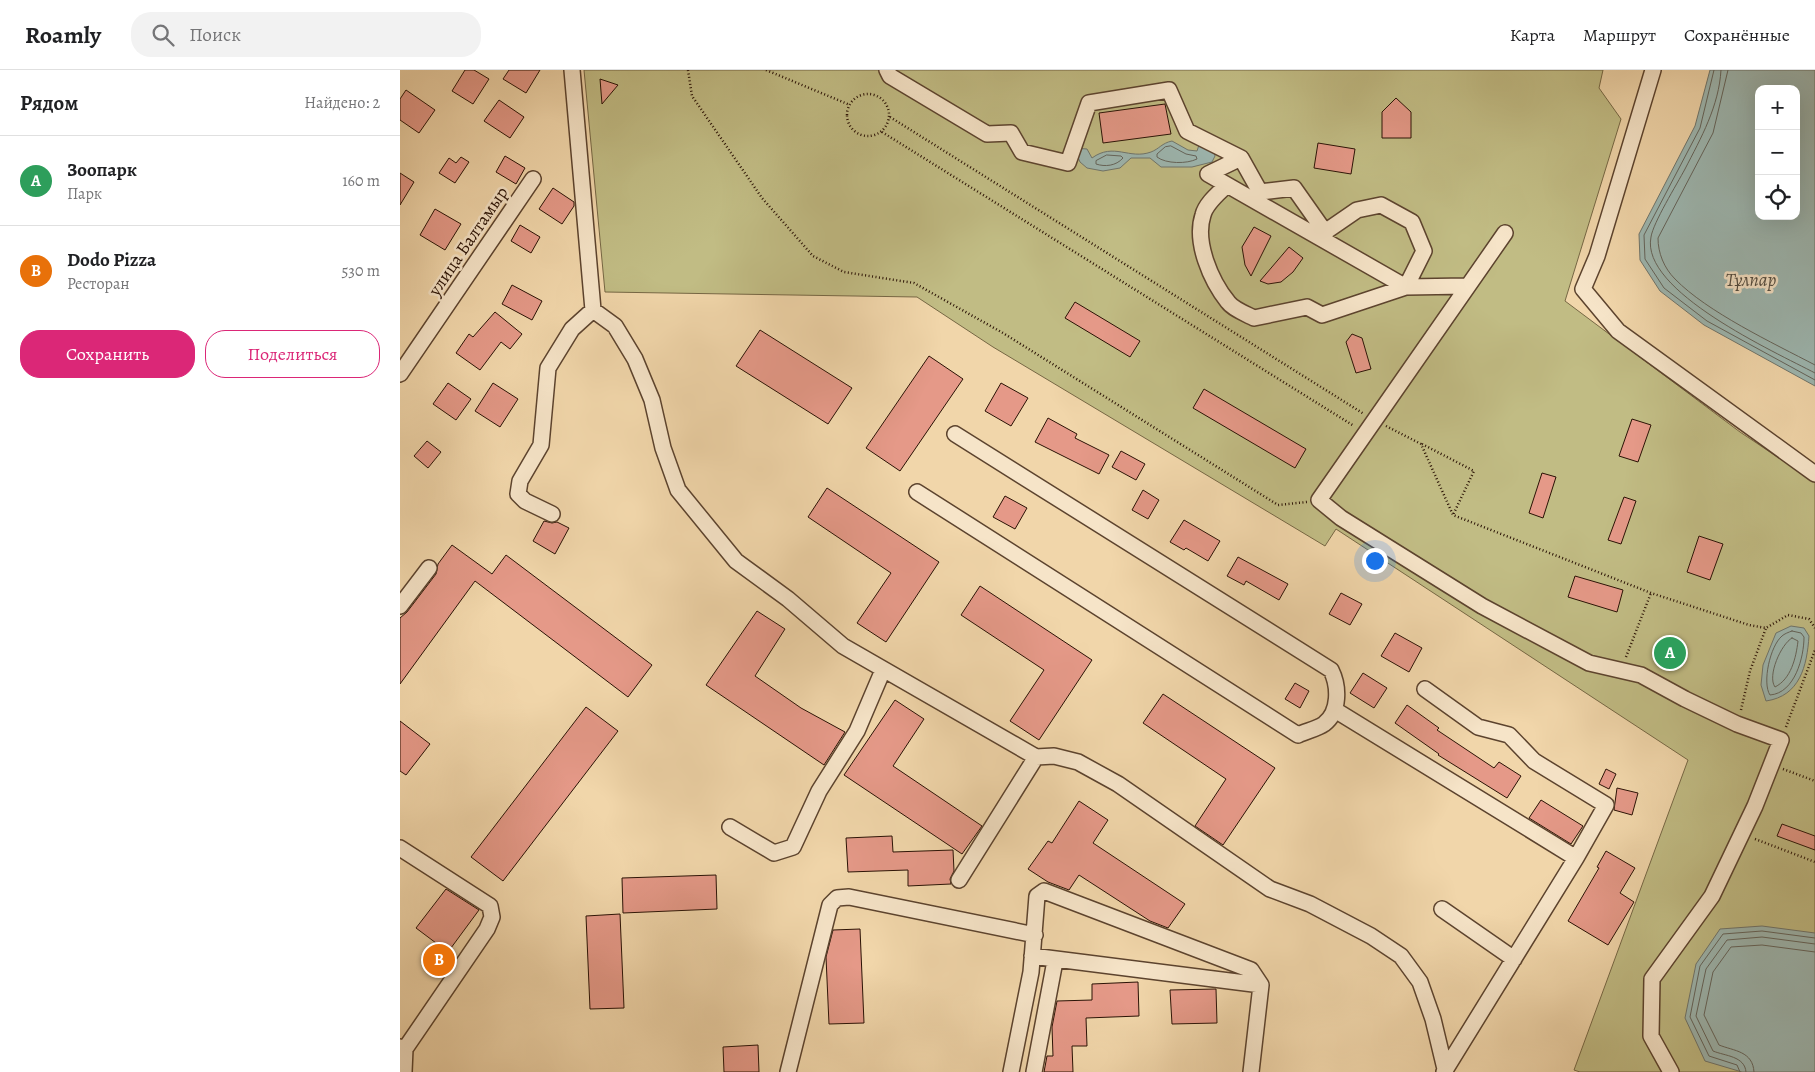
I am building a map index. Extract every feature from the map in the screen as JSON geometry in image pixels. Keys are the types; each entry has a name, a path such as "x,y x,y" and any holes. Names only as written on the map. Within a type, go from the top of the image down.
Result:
{"street":[{"path":"887,70 890,76 987,134 1012,133 1022,152 1068,163 1089,103 1169,90 1187,130 1241,158 1260,192 1294,188 1325,232 1357,210 1382,205 1412,222 1424,251 1406,287"},
{"path":"1653,70 1597,256 1582,289 1618,331 1815,474"},
{"path":"569,72 593,310 615,326 635,359 652,400 663,448 678,490 736,561 788,599 843,646 883,670 1036,757 1054,756 1078,762 1118,784 1270,889 1310,904 1371,936 1400,956 1420,982 1433,1019 1444,1071"},
{"path":"1241,158 1208,174 1406,287"},
{"name":"улица Балтамыр","path":"400,374 533,179"},
{"path":"1227,185 1216,195 1203,214 1200,242 1212,275 1228,304 1254,318 1307,307 1322,315 1406,287 1467,286"},
{"path":"1505,233 1373,419 1319,500 1341,518 1482,606 1589,664 1642,675 1685,700 1737,724 1780,740 1755,806 1712,896 1652,979 1651,1036 1671,1072"},
{"path":"552,514 525,501 518,494 520,481 541,446 548,368 572,330 593,310"},
{"path":"917,492 1298,735 1324,724 1335,710 1337,683 1331,670 955,434"},
{"path":"400,606 430,568"},
{"path":"730,827 774,853 793,847 819,791 858,730 883,670"},
{"path":"1425,689 1478,727 1509,735 1534,761 1606,805 1576,858 1444,1071"},
{"path":"1335,710 1576,858"},
{"path":"959,880 1036,757"},
{"path":"400,848 490,906 492,917 487,929 403,1048 404,1072"},
{"path":"1011,1072 1031,972 1037,896 1044,891 1251,970 1261,985 1251,1072"},
{"path":"788,1072 830,906 837,898 849,897 1035,935"},
{"path":"1442,909 1514,959"},
{"path":"1032,956 1261,985"},
{"path":"1034,1072 1054,960"}],"path":[{"path":"688,70 692,96 762,198 813,256 844,272 914,283 1003,333 1278,506 1319,500"},
{"path":"766,70 850,105"},
{"path":"890,118 882,132 866,137 851,129 846,113 854,98 870,93 885,101 890,118 1373,419 1474,470 1453,515"},
{"path":"882,132 1365,432"},
{"path":"1420,444 1453,515 1650,593 1749,625 1766,628"},
{"path":"1622,670 1650,593"},
{"path":"1737,724 1750,671 1766,628 1788,615 1809,619 1815,628"},
{"path":"1780,740 1802,690 1815,650"},
{"path":"1770,764 1815,782"},
{"path":"1742,834 1815,862"}],"shaded area":[{"path":"584,70 1603,70 1599,88 1621,119 1565,301 1740,432 1815,482 1815,1072 1580,1072 1574,1070 1688,760 1336,529 1325,546 993,347 917,297 605,292"}],"water":[{"name":"Тұлпар","path":"1710,70 1815,70 1815,386 1704,325 1660,291 1640,260 1639,234 1695,126"},
{"path":"1172,141 1188,150 1197,151 1200,142 1213,145 1215,156 1212,162 1192,167 1161,167 1150,158 1131,158 1120,168 1103,171 1087,168 1080,162 1074,148 1087,149 1092,158 1107,151 1143,154"},
{"path":"1791,626 1804,628 1809,636 1806,658 1800,678 1787,693 1766,701 1761,685 1763,665 1776,633"},
{"path":"1762,926 1815,933 1815,1072 1742,1072 1705,1061 1685,1018 1696,964 1720,929"}],"building":[{"path":"465,70 474,70 489,79 473,104 452,91"},
{"path":"509,70 540,70 526,93 503,79"},
{"path":"600,79 618,85 602,104"},
{"path":"406,90 435,110 419,133 400,120 400,99"},
{"path":"1396,98 1411,112 1411,138 1382,138 1382,112"},
{"path":"499,100 524,117 510,138 484,121"},
{"path":"1165,104 1171,134 1103,143 1099,113"},
{"path":"1318,143 1355,149 1351,174 1314,168"},
{"path":"505,156 525,168 516,184 496,172"},
{"path":"461,157 469,162 455,183 439,173 449,158 456,163"},
{"path":"400,173 414,182 400,205"},
{"path":"553,188 574,202 574,206 562,224 539,209"},
{"path":"435,209 461,224 445,250 420,235"},
{"path":"520,225 540,237 531,253 511,241"},
{"path":"1254,227 1271,236 1251,276 1245,265 1242,247"},
{"path":"1289,247 1303,258 1293,272 1281,282 1268,284 1260,281"},
{"path":"512,285 542,301 532,320 502,304"},
{"path":"1075,302 1140,341 1130,357 1065,318"},
{"path":"495,312 522,334 510,349 501,342 480,370 456,353 469,334 473,337"},
{"path":"760,330 852,388 828,424 736,366"},
{"path":"1352,334 1362,338 1371,369 1356,373 1346,342"},
{"path":"929,356 963,379 900,471 866,448"},
{"path":"448,383 471,399 456,420 433,404"},
{"path":"493,383 518,399 500,427 475,411"},
{"path":"1001,383 1028,398 1011,426 985,411"},
{"path":"1204,389 1306,449 1295,468 1193,408"},
{"path":"1048,418 1077,434 1075,438 1109,455 1099,474 1035,442"},
{"path":"1632,419 1651,425 1638,462 1619,456"},
{"path":"427,441 441,452 428,468 414,456"},
{"path":"1121,451 1145,464 1136,480 1112,467"},
{"path":"1542,473 1556,477 1543,518 1529,513"},
{"path":"827,488 939,562 886,642 857,623 891,573 808,517"},
{"path":"1143,490 1159,500 1148,519 1132,510"},
{"path":"1005,496 1027,508 1015,529 993,517"},
{"path":"1624,497 1636,501 1621,544 1608,540"},
{"path":"1184,520 1220,541 1208,561 1186,548 1184,550 1170,542"},
{"path":"544,521 557,522 569,528 555,554 533,541"},
{"path":"1699,536 1723,544 1710,580 1687,572"},
{"path":"452,545 492,574 506,555 652,665 628,697 475,581 400,684 400,618 407,612 436,574 438,564"},
{"path":"1238,557 1288,584 1279,600 1246,581 1244,585 1227,576"},
{"path":"1575,576 1623,590 1617,612 1568,597"},
{"path":"980,586 1092,660 1039,740 1010,721 1044,670 961,615"},
{"path":"1341,593 1362,604 1350,625 1329,614"},
{"path":"757,611 785,629 755,676 801,708 845,732 824,765 706,685"},
{"path":"1395,633 1422,648 1409,672 1381,656"},
{"path":"1363,673 1387,688 1374,708 1350,693"},
{"path":"1295,683 1309,691 1300,708 1285,699"},
{"path":"1163,694 1275,768 1223,845 1195,826 1226,779 1143,723"},
{"path":"895,700 924,719 893,766 982,826 962,854 844,775"},
{"path":"1407,705 1439,728 1437,730 1494,768 1499,762 1521,776 1507,798 1438,755 1395,723"},
{"path":"586,707 618,731 503,881 471,857"},
{"path":"400,721 430,744 406,775 400,771"},
{"path":"1606,769 1616,774 1609,789 1599,784"},
{"path":"1617,788 1638,793 1632,815 1614,810"},
{"path":"1541,800 1583,826 1571,844 1529,818"},
{"path":"1079,801 1108,820 1093,843 1185,904 1168,928 1150,921 1079,875 1069,890 1048,882 1028,869 1048,841 1052,843"},
{"path":"1782,824 1815,836 1815,850 1777,836"},
{"path":"892,836 893,852 953,850 954,871 950,879 951,884 908,886 908,870 848,872 846,838"},
{"path":"1606,851 1635,868 1620,893 1634,902 1608,945 1568,921 1599,868 1597,867"},
{"path":"716,875 717,909 623,913 622,878"},
{"path":"446,889 479,910 448,952 416,928"},
{"path":"620,914 624,1008 590,1009 586,916"},
{"path":"860,929 864,1023 829,1024 826,957 833,930"},
{"path":"1138,982 1139,1016 1086,1018 1087,1046 1072,1046 1073,1072 1044,1072 1047,1056 1053,1056 1052,1027 1057,1001 1092,1000 1092,984"},
{"path":"1216,989 1217,1023 1172,1024 1170,990"},
{"path":"758,1045 759,1072 724,1072 723,1047"}],"place":[{"name":"Зоопарк","path":"1670,653"},
{"name":"Dodo Pizza","path":"439,960"}]}
